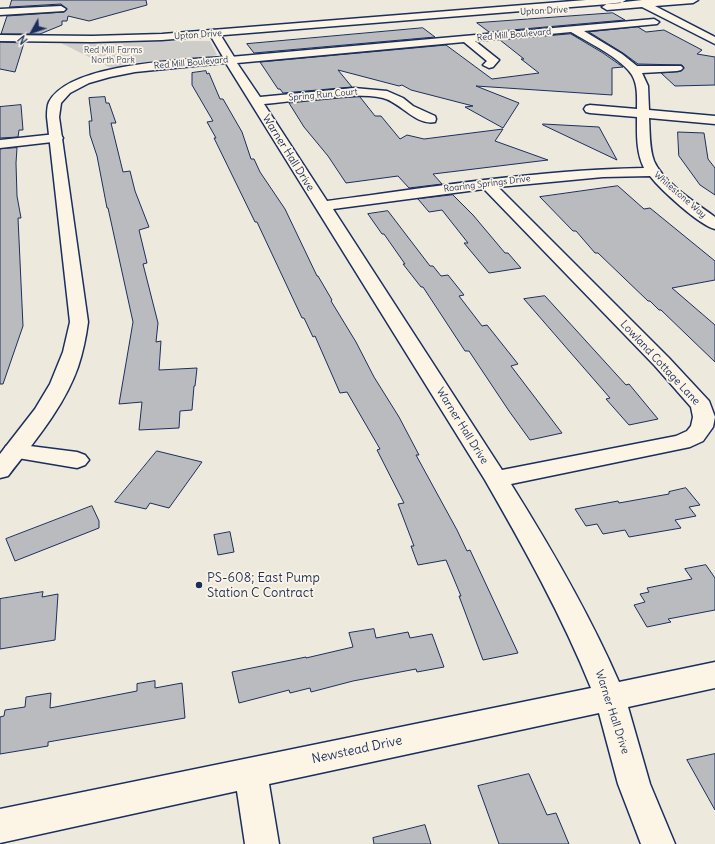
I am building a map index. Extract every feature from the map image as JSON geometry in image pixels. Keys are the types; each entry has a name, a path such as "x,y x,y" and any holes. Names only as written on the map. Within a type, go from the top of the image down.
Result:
{"street":[{"name":"Upton Drive","path":"0,38 107,39 214,33 621,0"},
{"name":"Upton Drive","path":"395,18 552,11 648,2 693,0"},
{"path":"648,2 715,31"},
{"path":"648,2 715,41"},
{"path":"0,12 61,9"},
{"name":"Red Mill Boulevard","path":"0,470 44,413 62,382 73,353 79,322 53,117 55,102 63,93 76,85 101,75 129,69 654,22"},
{"name":"Whitestone Way","path":"574,30 626,62 634,70 643,87 643,114 647,160 654,172 664,182 714,223"},
{"name":"Warner Hall Drive","path":"214,33 536,544 587,642 610,698 634,784 658,844"},
{"path":"466,39 493,60 489,66"},
{"path":"634,70 676,68"},
{"name":"Spring Run Court","path":"256,101 367,92 386,95 399,101 408,109 430,119"},
{"path":"590,109 715,120"},
{"path":"0,144 56,138"},
{"name":"Roaring Springs Drive","path":"322,206 487,184 570,175 654,172"},
{"name":"Lowland Cottage Lane","path":"487,184 662,362 702,406 704,417 702,427 699,432 695,436 682,442 496,479"},
{"path":"14,452 76,460"},
{"name":"Newstead Drive","path":"0,826 715,675"},
{"path":"251,772 262,844"}],"green space":[{"name":"Red Mill Farms North Park","path":"210,41 217,55 209,57 135,63 111,68 59,42"}],"building":[{"path":"12,0 146,0 147,5 89,21 68,16 67,21 62,21 62,25 40,34 1,34 7,16 64,12 67,9 61,4 10,7"},
{"path":"613,13 625,20 489,32 477,23"},
{"path":"638,27 646,32 664,30 702,50 697,54 715,57 715,85 675,86 661,73 681,71 684,68 682,65 638,64 589,32"},
{"path":"423,28 435,37 254,53 247,44"},
{"path":"571,34 623,67 612,68 612,95 476,86 519,103 503,128 465,107 473,106 411,90 402,85 399,86 338,70 352,87 283,93 280,89 278,89 260,62 446,45 492,79 539,73 500,40"},
{"path":"0,42 24,43 15,72 0,69"},
{"path":"206,71 207,74 209,73 220,99 223,99 242,132 251,159 254,159 260,172 285,209 317,276 356,342 374,377 399,417 419,455 416,455 467,551 470,550 518,653 483,660 459,596 461,596 446,560 418,565 411,546 414,546 398,504 404,503 377,450 380,449 347,392 340,393 315,336 313,337 304,318 302,318 257,222 255,222 207,122 213,121 192,85 192,73"},
{"path":"105,97 106,103 109,103 116,123 111,123 123,172 130,171 135,191 149,227 139,230 147,263 143,264 158,323 156,342 161,341 159,370 197,368 192,410 180,411 179,428 139,430 142,402 119,404 133,322 107,208 97,156 90,135 89,121 92,121 89,98"},
{"path":"360,97 375,116 381,116 400,139 407,135 424,139 503,129 495,141 548,160 433,174 442,184 409,188 398,176 346,183 328,156 304,127 289,103"},
{"path":"21,105 23,130 19,130 18,137 0,138 0,107"},
{"path":"543,125 599,127 617,160"},
{"path":"678,132 704,133 708,159 715,168 715,195 700,185 679,156"},
{"path":"17,148 17,196 21,218 18,218 23,326 3,384 0,384 0,149"},
{"path":"618,186 644,209 650,208 715,261 715,280 672,288 715,325 715,362 661,310 648,301 598,253 595,253 576,231 573,231 540,197"},
{"path":"453,195 473,215 505,253 508,253 521,268 489,273 464,243 468,243 442,210 429,212 418,199"},
{"path":"388,211 430,266 433,266 441,276 448,275 464,295 459,296 482,326 487,325 518,364 511,366 562,433 530,440 469,351 465,351 423,287 421,287 403,264 405,264 368,214"},
{"path":"545,296 626,385 629,384 658,419 629,425 606,399 610,398 524,299"},
{"path":"157,451 202,462 169,508 150,503 146,509 115,502"},
{"path":"686,488 700,505 689,507 696,516 675,520 681,528 629,537 625,530 603,534 597,524 586,526 575,509 669,494 669,492"},
{"path":"92,506 99,521 99,528 15,561 6,539"},
{"path":"230,532 234,552 218,555 214,535"},
{"path":"706,565 715,578 715,610 668,619 671,622 647,627 634,605 645,602 640,594 649,592 647,588 692,579 685,569"},
{"path":"43,592 42,597 58,594 55,640 0,649 0,599"},
{"path":"374,629 376,638 408,632 410,638 432,634 444,667 417,672 416,669 353,681 311,692 310,688 290,693 289,690 239,703 232,672 306,658 353,647 349,633"},
{"path":"155,681 155,688 182,683 185,718 48,742 48,746 0,754 0,717 4,716 5,710 25,707 26,697 51,693 50,708 137,691 137,684"},
{"path":"715,754 715,810 687,760"},
{"path":"529,774 547,815 556,813 569,844 499,844 478,786"},
{"path":"425,825 431,844 374,844 373,838"}],"place":[{"name":"PS-608; East Pump Station C Contract","path":"199,585"}]}
